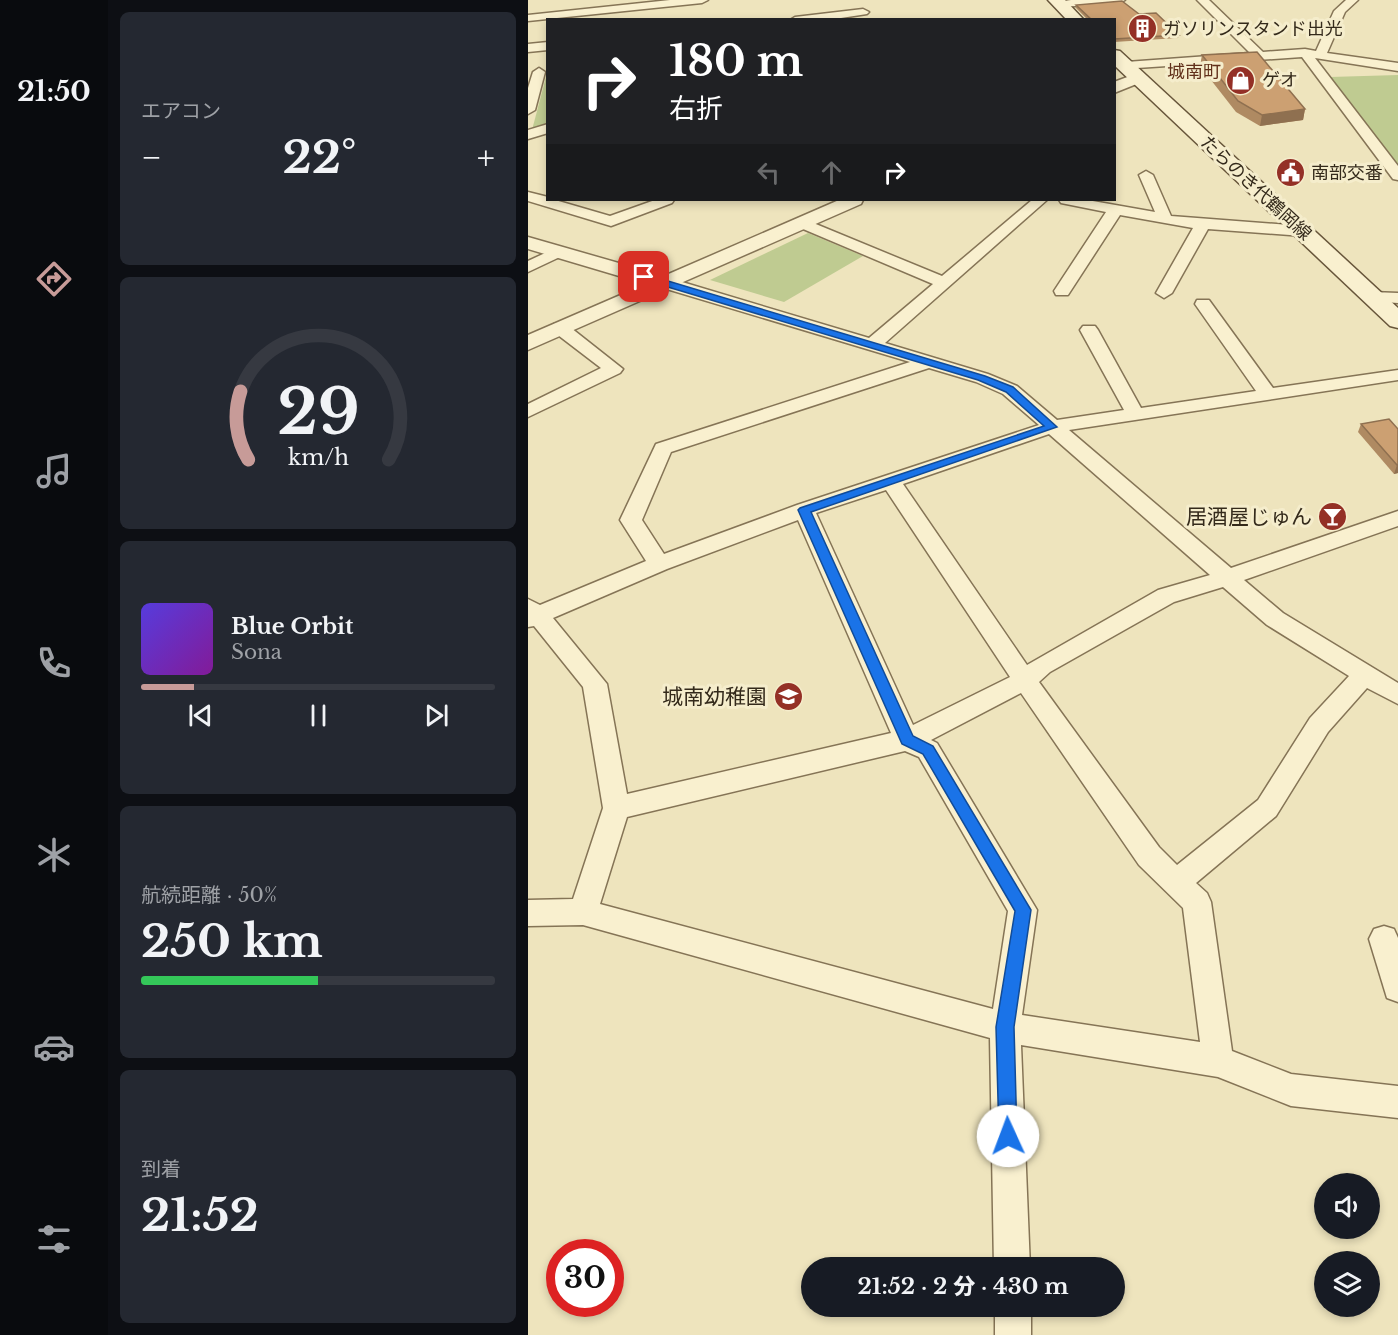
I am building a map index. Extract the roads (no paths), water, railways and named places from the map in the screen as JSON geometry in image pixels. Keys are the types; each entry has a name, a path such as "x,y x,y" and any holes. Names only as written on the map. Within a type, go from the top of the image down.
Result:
{"main road":[{"path":"1058,2 1075,18"},
{"name":"たらのき代鶴岡線","path":"1126,66 1398,321"}],"street":[{"path":"528,18 641,3 702,0"},
{"path":"828,18 862,16 858,0"},
{"path":"1058,2 1119,0"},
{"path":"1203,0 1259,55"},
{"path":"1320,56 1340,10 1352,0"},
{"path":"641,3 645,18"},
{"path":"528,48 546,46"},
{"path":"1305,53 1398,176"},
{"path":"1116,84 1126,66 1259,55 1305,53 1398,67"},
{"path":"528,110 538,72"},
{"path":"528,135 546,129"},
{"path":"1146,175 1165,219"},
{"path":"528,194 546,186"},
{"path":"528,194 546,200"},
{"path":"550,201 611,221 664,201"},
{"path":"528,343 852,201"},
{"path":"871,346 1039,201"},
{"path":"1078,201 1165,219 1303,231"},
{"path":"1062,291 1116,209"},
{"path":"801,223 945,283"},
{"path":"1164,293 1203,224"},
{"path":"528,243 981,378 1010,390 1275,619 1398,695"},
{"path":"528,267 558,252"},
{"path":"1372,297 1398,298"},
{"path":"1203,304 1268,394"},
{"path":"528,411 614,369 560,328"},
{"path":"1089,330 1135,414"},
{"path":"659,564 632,519 663,448 926,363"},
{"path":"583,912 615,808 596,684 531,614 804,510 1052,427 1398,375"},
{"path":"891,481 1024,680 1149,856 1197,902 1218,1061"},
{"path":"804,510 907,740 928,750 1023,910 1005,1027 1011,1257"},
{"path":"615,808 907,740 1024,680 1042,666 1166,596 1230,578 1398,518"},
{"path":"1178,882 1267,807 1319,725 1365,674"},
{"path":"528,913 583,912 1005,1027 1218,1061 1292,1090 1398,1102"},
{"path":"1384,939 1398,988"},
{"path":"1013,1317 1013,1335"}],"place":[{"name":"ガソリンスタンド出光","path":"1142,29"},
{"name":"ゲオ","path":"1241,80"},
{"name":"南部交番","path":"1290,173"},
{"name":"居酒屋じゅん","path":"1333,517"},
{"name":"城南幼稚園","path":"788,697"}],"district":[{"name":"城南町","path":"1194,72"}]}
